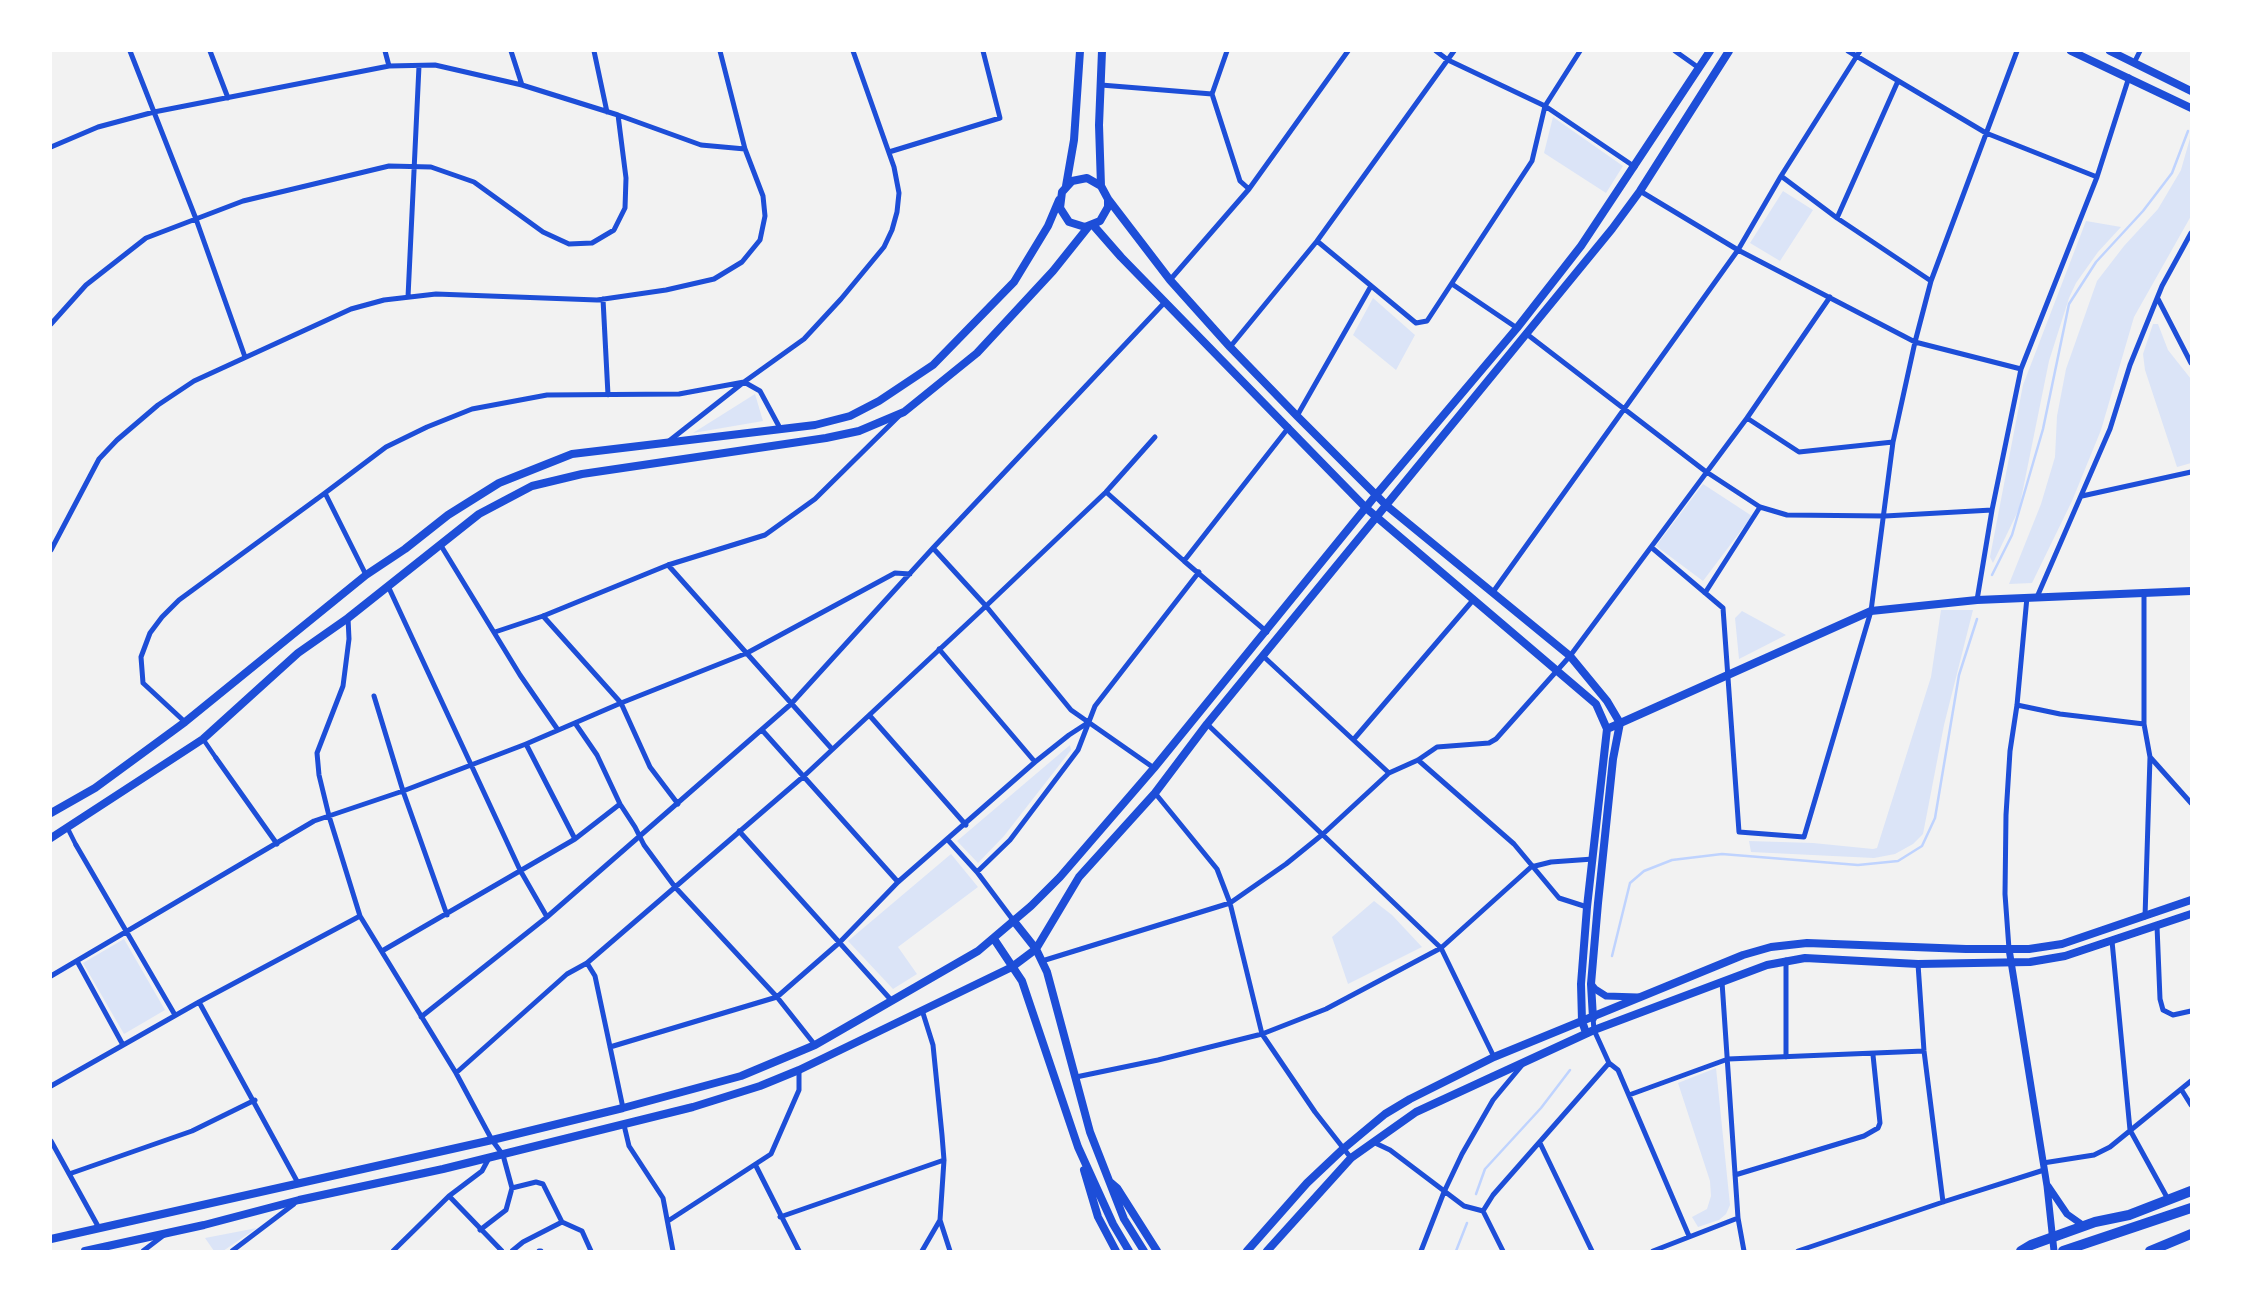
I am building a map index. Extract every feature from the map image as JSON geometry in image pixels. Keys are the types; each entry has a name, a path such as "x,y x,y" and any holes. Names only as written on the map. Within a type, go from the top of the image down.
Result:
{"highway":[{"path":"2021,1251 2084,1226 2129,1215 2191,1191"},
{"path":"2063,1251 2191,1208"},
{"path":"2150,1251 2191,1234"}],"main road":[{"path":"51,813 95,788 185,722 366,575 405,549 448,514 499,483 572,454 781,430 850,416 879,401 933,365 1014,282 1048,226 1066,186 1074,140 1080,51"},
{"path":"1102,51 1099,125 1101,186 1170,280 1230,347 1387,506 1570,656 1607,701 1620,723 1598,858 1587,907 1581,984 1582,1021 1590,1032"},
{"path":"51,1239 492,1140 741,1076 815,1045 978,951 1031,906 1060,877 1154,768 1376,495 1517,328 1581,246 1710,51"},
{"path":"85,1251 503,1155 733,1095 799,1070 1012,967 1035,949 1079,877 1155,793 1207,724 1528,334 1640,191 1728,51"},
{"path":"2071,51 2191,108"},
{"path":"2110,51 2191,91"},
{"path":"1066,186 1079,178 1087,178 1101,186"},
{"path":"51,838 203,739 298,653 348,618 479,514 532,486 582,474 825,438 859,431 904,412 977,353 1091,226 1105,215 1108,199"},
{"path":"1059,200 1060,208 1069,222 1076,226 1091,226 1366,508 1596,704 1607,729 1591,984 1592,1018"},
{"path":"1607,729 1871,611 1977,600 2191,591"},
{"path":"1247,1251 1307,1183 1343,1149 1385,1114 1410,1099 1494,1057 1743,956 1790,944 2010,949 2062,944 2191,900"},
{"path":"1267,1251 1352,1158 1416,1112 1590,1032 1722,982 1786,960 1805,958 1918,964 2011,964 2065,956 2191,914"},
{"path":"1013,920 1035,949 1047,972 1090,1132 1124,1219 1144,1251"},
{"path":"994,939 1022,981 1078,1147 1098,1217 1116,1251"},
{"path":"1078,1147 1108,1214 1129,1251"},
{"path":"1108,1179 1117,1188 1157,1251"}],"street":[{"path":"130,51 196,219 245,356"},
{"path":"210,51 228,97"},
{"path":"385,51 389,66"},
{"path":"511,51 522,85"},
{"path":"594,51 607,112"},
{"path":"51,551 99,459 158,405 194,381 351,309 384,300 436,294 603,299 666,290 714,279 742,262 760,240 765,216 763,195 745,149 720,51"},
{"path":"669,441 804,339 884,247 897,212 899,193 889,152 853,51"},
{"path":"889,152 1000,118 984,51"},
{"path":"1227,51 1212,94 1240,181 1248,189"},
{"path":"1170,280 1248,189 1348,51"},
{"path":"1436,51 1448,60 1545,106 1635,167"},
{"path":"1230,347 1317,241 1454,51"},
{"path":"1317,241 1416,323 1427,321 1532,161 1545,106 1580,51"},
{"path":"1675,51 1699,68"},
{"path":"1848,51 1858,53 1898,81 1986,133 2097,177"},
{"path":"1651,547 1723,608 1730,674 1739,832 1804,837 1871,611 1893,442 1914,342 1931,281 2017,51"},
{"path":"2134,63 2140,51"},
{"path":"1493,592 1738,250 1858,53"},
{"path":"51,147 98,127 154,112 389,66 435,65 522,85 701,145 745,149"},
{"path":"408,297 419,66"},
{"path":"1977,600 1992,510 2021,369 2097,177 2129,77"},
{"path":"1837,218 1898,81"},
{"path":"1101,85 1212,94"},
{"path":"51,323 86,285 146,238 243,201 389,166 431,167 474,182 543,232 569,244 592,243 614,230 625,208 626,178 618,115"},
{"path":"1781,176 1837,218 1931,281"},
{"path":"1640,191 1738,250 1914,342 2021,369"},
{"path":"2054,1251 2047,1185 2011,964 2005,894 2010,751 2032,597 2082,496 2110,429 2130,365 2162,286 2191,233"},
{"path":"1452,284 1517,328"},
{"path":"1297,416 1371,286"},
{"path":"1042,961 1230,903 1286,864 1389,773 1418,760 1437,747 1489,743 1496,739 1570,656 1747,418 1830,297"},
{"path":"603,299 608,395"},
{"path":"2158,299 2191,363"},
{"path":"421,1017 547,917 792,704 933,548 1166,302"},
{"path":"1528,334 1705,471 1760,507 1787,515 1885,516 1992,510"},
{"path":"185,722 144,683 141,657 150,633 179,600 386,447 472,409 547,395 679,394 744,382 760,391 781,430"},
{"path":"495,632 543,616 668,565 765,534 815,499 904,412"},
{"path":"1747,418 1799,452 1893,442"},
{"path":"1184,561 1289,427"},
{"path":"456,1073 566,974 587,963 870,716 1106,492 1155,437"},
{"path":"2082,496 2191,472"},
{"path":"1106,492 1267,632"},
{"path":"325,493 366,575"},
{"path":"1705,593 1760,507"},
{"path":"440,544 520,675 558,730"},
{"path":"933,548 986,606 1071,710 1154,768"},
{"path":"668,565 832,749"},
{"path":"977,872 1010,840 1078,750 1095,706 1199,572"},
{"path":"51,976 314,821 403,791 526,744 747,653 895,573 910,574"},
{"path":"388,586 520,870 547,917"},
{"path":"2144,593 2144,724 2150,757 2144,917"},
{"path":"1354,739 1474,599"},
{"path":"543,616 621,703 650,766 678,804"},
{"path":"348,618 349,639 342,687 317,753 319,775 360,916 503,1155 512,1188 506,1210 480,1230"},
{"path":"939,649 1035,762"},
{"path":"1263,656 1389,773"},
{"path":"374,696 403,791 447,915"},
{"path":"2017,705 2060,715 2144,724"},
{"path":"870,716 965,825"},
{"path":"610,1046 777,997 841,942 898,882 1035,762 1089,722"},
{"path":"575,723 597,755 620,804 639,836 674,887 777,997 815,1045"},
{"path":"1207,724 1441,948 1494,1057"},
{"path":"762,730 898,882"},
{"path":"203,739 277,844"},
{"path":"526,744 575,839"},
{"path":"2150,757 2191,803"},
{"path":"1418,760 1514,844 1559,898 1587,907"},
{"path":"1155,793 1217,869 1230,903 1262,1034 1352,1158"},
{"path":"383,951 575,839 620,804"},
{"path":"67,827 175,1015"},
{"path":"739,831 892,1001"},
{"path":"947,839 977,872 1013,920"},
{"path":"1076,1077 1262,1034 1326,1009 1441,948 1531,867 1551,862 1598,858"},
{"path":"51,1086 175,1015 360,916"},
{"path":"2157,926 2160,999 2163,1010 2173,1015 2191,1011"},
{"path":"2112,941 2130,1130 2169,1201"},
{"path":"1786,960 1786,1057"},
{"path":"77,961 123,1045"},
{"path":"587,963 594,976 623,1108"},
{"path":"1918,964 1924,1051 1943,1202"},
{"path":"1722,982 1738,1218 1744,1251"},
{"path":"1591,984 1606,996 1642,997"},
{"path":"199,1002 255,1100 298,1183"},
{"path":"922,1010 933,1045 944,1160 940,1220 950,1251"},
{"path":"1592,1018 1590,1032 1609,1063 1618,1070 1689,1236"},
{"path":"1629,1095 1728,1059 1924,1051"},
{"path":"1735,1175 1864,1136 1878,1128 1880,1123 1873,1055"},
{"path":"1421,1251 1444,1192 1493,1100 1527,1059"},
{"path":"1483,1210 1493,1195 1609,1063"},
{"path":"668,1221 771,1154 799,1090 799,1070"},
{"path":"1798,1251 2044,1167 2094,1155 2110,1147 2191,1081"},
{"path":"2181,1089 2191,1105"},
{"path":"69,1174 192,1131 255,1100"},
{"path":"624,1125 629,1146 663,1198 673,1251"},
{"path":"51,1141 99,1228"},
{"path":"1373,1142 1390,1150 1464,1206 1483,1210"},
{"path":"1540,1143 1592,1251"},
{"path":"393,1251 449,1196 482,1171 489,1158"},
{"path":"780,1217 944,1160"},
{"path":"755,1166 799,1251"},
{"path":"512,1188 536,1182 543,1184 562,1222 582,1231 591,1251"},
{"path":"2047,1185 2067,1214 2084,1226"},
{"path":"449,1196 502,1251"},
{"path":"232,1251 299,1200"},
{"path":"1483,1210 1503,1251"},
{"path":"1653,1251 1738,1218"},
{"path":"922,1251 940,1220"},
{"path":"512,1251 523,1242 562,1222"},
{"path":"143,1251 167,1233"}],"shaded area":[{"path":"1553,117 1623,166 1606,193 1544,153"},
{"path":"2191,135 2191,216 2134,317 2101,430 2072,501 2032,583 2009,584 2041,504 2055,457 2057,416 2066,369 2097,281 2158,209 2181,170"},
{"path":"1783,191 1813,210 1780,261 1750,243"},
{"path":"2086,221 2121,227 2098,252 2069,298 2049,361 2019,509 1993,563 1990,557 2023,385"},
{"path":"1373,298 1415,335 1396,370 1353,335"},
{"path":"2153,324 2158,324 2168,350 2191,379 2191,463 2177,467 2145,370 2143,354"},
{"path":"755,394 763,421 693,433"},
{"path":"1703,484 1752,516 1703,581 1656,546"},
{"path":"1941,610 1973,610 1944,725 1923,834 1913,844 1895,854 1874,858 1751,852 1749,841 1877,848 1931,677"},
{"path":"1742,611 1786,635 1739,659 1735,618"},
{"path":"1070,745 1071,750 1004,836 978,863 957,841"},
{"path":"951,854 978,887 898,947 917,974 893,989 848,941"},
{"path":"1374,901 1392,915 1422,947 1348,984 1332,937"},
{"path":"124,939 165,1010 124,1034 83,963"},
{"path":"1716,1068 1730,1205 1719,1220 1698,1227 1692,1217 1707,1209 1711,1196 1710,1181 1678,1083"},
{"path":"257,1228 223,1251 214,1251 205,1238"}],"waterway":[{"path":"1992,575 2012,535 2043,429 2069,304 2096,262 2143,211 2172,173 2188,131"},
{"path":"1612,956 1630,883 1644,871 1672,860 1722,854 1858,865 1898,861 1922,846 1935,818 1959,675 1977,619"},
{"path":"1476,1194 1485,1169 1541,1108 1570,1070"},
{"path":"1456,1251 1467,1223"}]}
